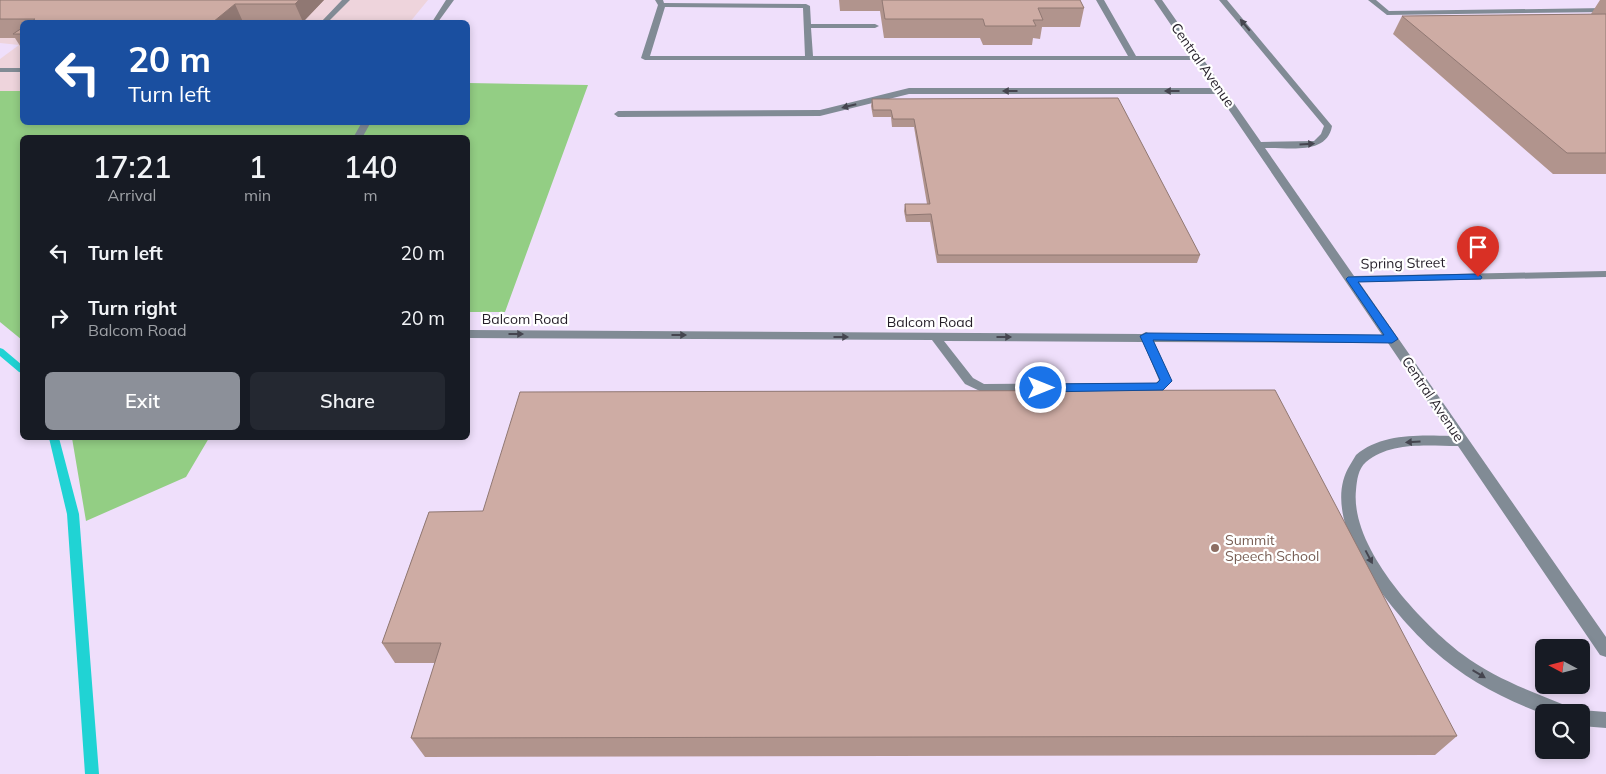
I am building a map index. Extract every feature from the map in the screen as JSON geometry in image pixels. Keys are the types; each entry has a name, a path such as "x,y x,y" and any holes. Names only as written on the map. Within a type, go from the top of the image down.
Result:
{"street":[{"path":"326,20 346,0"},
{"path":"436,20 450,0"},
{"path":"1100,0 1133,58"},
{"name":"Central Avenue","path":"1158,0 1606,650"},
{"path":"1223,0 1328,126 1320,142 1315,144 1258,145"},
{"path":"1372,0 1387,13 1606,10"},
{"path":"1531,0 1547,11"},
{"path":"809,58 806,6 660,2 645,58 809,58 1198,58"},
{"path":"807,26 875,26"},
{"path":"0,70 20,70"},
{"path":"618,114 820,113 909,91 1221,91"},
{"name":"Spring Street","path":"1351,279 1606,274"},
{"name":"Balcom Road","path":"470,334 936,338 1146,336 1392,339"},
{"path":"936,338 969,381 982,388 1159,388 1166,381 1146,336"},
{"path":"1462,441 1400,443 1382,447 1367,454 1354,467 1349,481 1347,504 1355,531 1376,570 1399,605 1465,665 1499,686 1536,704"},
{"path":"1590,719 1606,720"}],"shaded area":[{"path":"37,0 428,0 412,20 20,20 20,91 0,91 0,59 19,45 0,43 0,24"}],"green space":[{"path":"470,83 588,85 505,312 470,312 470,135 20,135 20,338 0,322 0,91 20,91 20,125 470,125"},
{"path":"72,440 208,440 186,477 86,521"}],"building":[{"path":"0,0 299,0 295,4 235,4 215,20 0,19"},
{"path":"882,0 1080,0 1084,8 1038,8 1043,20 1033,20 1036,26 985,26 983,19 885,19"},
{"path":"1606,14 1606,153 1567,153 1402,16"},
{"path":"20,29 20,34 13,34"},
{"path":"1118,98 1200,255 938,255 931,214 906,215 905,204 930,204 914,119 893,119 891,110 873,110 872,99"},
{"path":"1275,390 1457,736 411,738 441,643 382,643 429,512 483,511 520,392"}],"waterway":[{"path":"0,351 20,368"},
{"path":"54,440 73,514 92,774"}],"place":[{"name":"Summit Speech School","path":"1215,548"}],"route":[{"path":"1041,388 1159,388 1166,381 1146,336 1392,339 1351,279 1478,277"}]}
